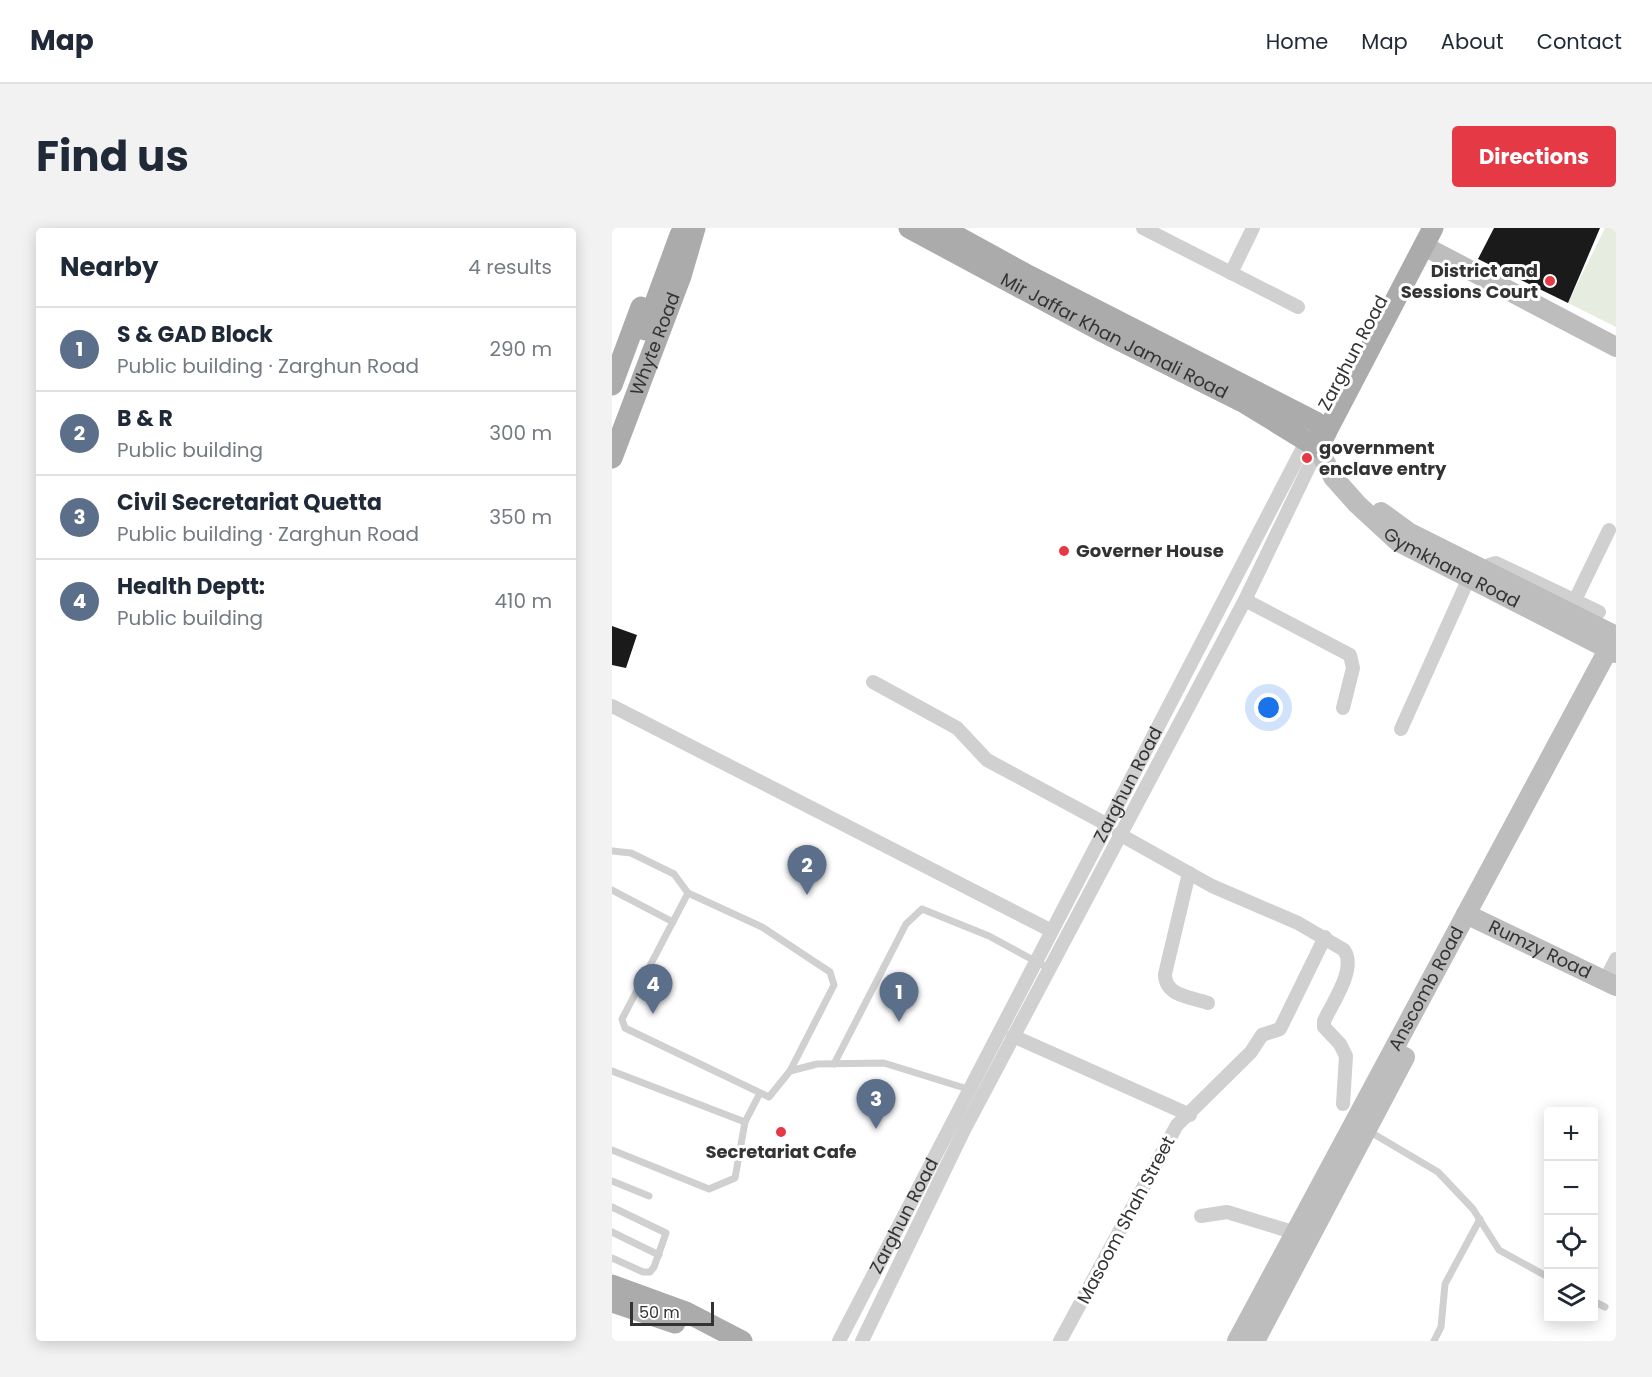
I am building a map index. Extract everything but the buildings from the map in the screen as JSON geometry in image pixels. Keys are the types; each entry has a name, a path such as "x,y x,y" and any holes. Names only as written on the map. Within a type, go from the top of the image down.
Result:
{"main road":[{"name":"Mir Jaffar Khan Jamali Road","path":"909,228 1101,331 1317,436"},
{"name":"Mir Jaffar Khan Jamali Road","path":"942,228 1317,436"},
{"name":"Whyte Road","path":"612,385 682,229"},
{"name":"Whyte Road","path":"612,458 681,276 682,229"},
{"path":"612,423 682,229"},
{"name":"Zarghun Road","path":"1317,436 1425,234"},
{"path":"612,1285 686,1312 741,1341"},
{"path":"612,1302 681,1325 710,1341"}],"street":[{"path":"1143,228 1298,307"},
{"path":"1231,273 1253,228"},
{"path":"1425,234 1616,347"},
{"path":"1317,436 1375,508 1410,533 1487,570 1615,644"},
{"name":"Gymkhana Road","path":"1317,436 1333,477 1357,504 1397,541 1468,580 1615,644"},
{"name":"Zarghun Road","path":"862,1341 982,1095 1245,600 1317,436"},
{"name":"Zarghun Road","path":"839,1341 1050,930 1317,436"},
{"path":"1575,600 1610,530"},
{"path":"1487,570 1489,565 1496,563 1599,612"},
{"path":"1401,729 1468,580"},
{"path":"1245,600 1350,655 1353,668 1343,708"},
{"name":"Anscomb Road","path":"1255,1341 1360,1128 1615,644"},
{"path":"873,682 957,728 987,760 1106,824"},
{"path":"612,706 1050,930"},
{"path":"1119,834 1189,873 1338,943 1349,957 1349,967 1324,1021 1328,1032 1340,1044 1347,1062 1343,1104"},
{"path":"1189,873 1165,984 1169,991 1208,1003"},
{"name":"Rumzy Road","path":"1474,911 1615,972"},
{"name":"Masoom Shah Street","path":"1060,1341 1177,1125 1190,1115 1251,1052 1262,1035 1280,1029 1325,937"},
{"path":"1013,1036 1190,1115"},
{"name":"Anscomb Road","path":"1237,1341 1296,1233 1360,1128"},
{"path":"1201,1216 1227,1212 1296,1233"}],"lane":[{"path":"612,851 631,853 674,874 688,893 762,927 830,972 834,985 790,1071 769,1097 625,1028 622,1019 688,893"},
{"path":"612,890 673,922"},
{"path":"834,1064 906,924 922,909 990,936 1048,968"},
{"path":"790,1071 817,1064 884,1063 982,1095"},
{"path":"612,1071 745,1122"},
{"path":"612,1150 709,1189 735,1178 745,1122 760,1093"},
{"path":"1360,1128 1438,1172 1479,1219 1499,1250 1544,1275"},
{"path":"612,1180 649,1196"},
{"path":"612,1208 666,1233 659,1255 650,1272 643,1272 612,1258"},
{"path":"1434,1341 1440,1327 1445,1284 1479,1219"},
{"path":"612,1233 659,1255"},
{"path":"1598,1304 1605,1307"}],"shaded area":[{"path":"1605,228 1616,228 1616,327 1568,303"}],"place":[{"name":"District and Sessions Court","path":"1550,281"},
{"name":"government enclave entry","path":"1307,458"},
{"name":"Governer House","path":"1064,551"},
{"name":"B & R","path":"807,895"},
{"name":"Health Deptt:","path":"653,1014"},
{"name":"S & GAD Block","path":"899,1022"},
{"name":"Civil Secretariat Quetta","path":"876,1129"},
{"name":"Secretariat Cafe","path":"781,1132"}]}
